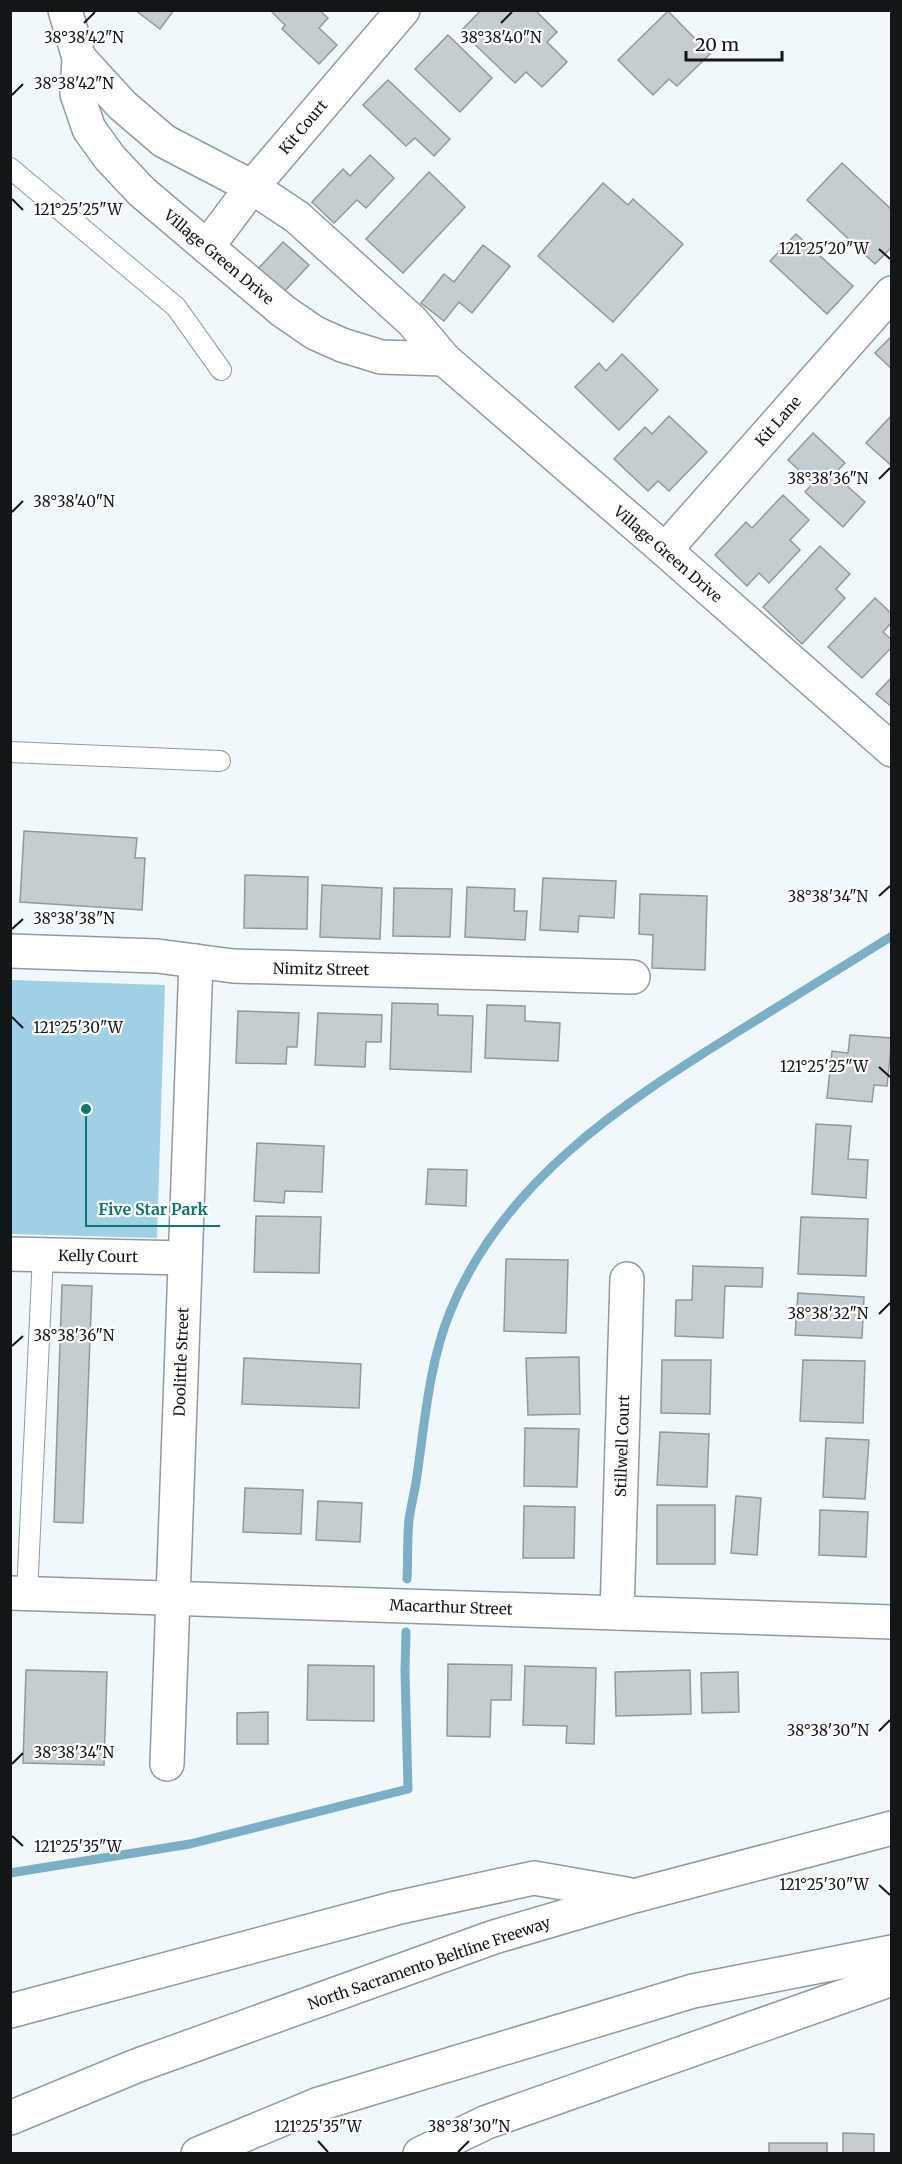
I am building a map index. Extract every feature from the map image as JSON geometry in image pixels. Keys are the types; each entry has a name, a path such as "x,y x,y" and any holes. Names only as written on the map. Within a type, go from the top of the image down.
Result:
{"main road":[{"name":"Village Green Drive","path":"65,10 79,58 77,94 89,129 110,158 142,192 283,311 315,333 342,345 381,357 444,359"},
{"name":"Kit Court","path":"207,247 252,187 403,10"},
{"name":"Village Green Drive","path":"79,58 122,105 164,141 252,187 306,225 412,321 444,359 891,750"},
{"name":"Kit Lane","path":"665,550 891,293"},
{"name":"Nimitz Street","path":"10,951 157,956 233,966 633,977"},
{"name":"Doolittle Street","path":"167,1764 196,961"},
{"name":"Kelly Court","path":"10,1254 185,1258"},
{"name":"Stillwell Court","path":"617,1613 627,1279"},
{"name":"Macarthur Street","path":"19,1593 891,1622"},
{"name":"North Sacramento Beltline Freeway","path":"10,2118 136,2066 494,1937 634,1896 891,1828"},
{"path":"10,2011 396,1908 534,1878 634,1896"},
{"path":"198,2154 319,2104 693,1991 891,1952"},
{"path":"420,2154 487,2122 891,1979"}],"lane":[{"path":"10,168 176,308 221,370"},
{"path":"10,752 220,761"},
{"path":"19,1593 43,1255"}],"shaded area":[{"path":"11,980 165,985 157,1238 11,1234"}],"building":[{"path":"135,10 174,10 160,29"},
{"path":"270,10 319,10 328,18 319,28 337,45 319,64 282,29 285,25"},
{"path":"481,10 535,10 557,32 547,42 567,62 542,87 526,72 515,83 461,31"},
{"path":"668,11 710,54 677,86 669,79 653,95 618,60"},
{"path":"448,35 492,78 460,112 415,69"},
{"path":"388,80 450,139 434,156 415,138 406,146 363,105"},
{"path":"370,155 394,178 366,208 357,200 334,223 312,202 343,169 350,176"},
{"path":"842,163 892,210 892,247 875,264 807,200"},
{"path":"429,172 465,207 403,273 366,239"},
{"path":"603,183 628,205 633,199 683,244 613,322 538,256"},
{"path":"796,234 853,286 827,314 770,261"},
{"path":"283,242 309,265 282,294 257,270"},
{"path":"483,245 510,266 472,313 459,302 444,321 421,303 444,274 454,282"},
{"path":"892,336 892,369 875,353"},
{"path":"622,354 658,390 619,430 575,387 599,363 606,371"},
{"path":"892,415 892,466 866,443"},
{"path":"669,416 707,452 669,491 658,481 648,491 614,459 645,427 652,434"},
{"path":"813,433 845,463 834,474 865,502 843,527 805,492 813,483 788,460"},
{"path":"783,495 809,520 790,540 800,550 769,583 759,573 747,586 715,555 746,522 752,528"},
{"path":"820,546 850,574 836,589 845,598 802,644 763,607"},
{"path":"875,598 892,614 892,622 883,632 892,640 892,647 862,678 828,647"},
{"path":"892,677 892,707 876,694"},
{"path":"24,831 137,838 135,858 145,858 142,910 20,902"},
{"path":"245,875 308,877 307,929 244,928"},
{"path":"543,878 616,881 614,918 579,916 578,932 540,930"},
{"path":"322,885 382,888 380,939 320,937"},
{"path":"467,887 515,889 514,911 527,911 525,940 465,937"},
{"path":"394,888 452,889 450,937 393,936"},
{"path":"640,894 707,896 705,970 652,968 653,935 639,934"},
{"path":"392,1003 438,1004 438,1015 473,1016 471,1072 390,1069"},
{"path":"487,1005 525,1006 525,1021 560,1023 558,1061 485,1058"},
{"path":"238,1011 299,1013 297,1047 287,1047 286,1064 236,1063"},
{"path":"318,1013 382,1015 381,1042 366,1042 365,1067 315,1065"},
{"path":"850,1035 892,1038 887,1086 874,1085 872,1102 827,1098 832,1051 848,1053"},
{"path":"816,1124 851,1126 848,1159 868,1160 866,1198 812,1194"},
{"path":"257,1143 324,1146 322,1192 285,1191 284,1203 254,1201"},
{"path":"428,1169 467,1170 466,1206 426,1204"},
{"path":"256,1216 321,1217 319,1273 254,1272"},
{"path":"801,1217 868,1219 866,1276 798,1274"},
{"path":"506,1259 568,1260 566,1333 504,1331"},
{"path":"693,1266 763,1268 762,1287 725,1286 723,1338 675,1336 676,1300 692,1300"},
{"path":"62,1285 92,1286 83,1523 54,1522"},
{"path":"798,1293 864,1297 862,1338 795,1335"},
{"path":"579,1357 580,1414 528,1415 526,1358"},
{"path":"244,1358 361,1364 359,1408 242,1404"},
{"path":"662,1360 711,1360 710,1414 661,1413"},
{"path":"803,1360 865,1361 863,1423 800,1421"},
{"path":"525,1428 579,1429 577,1487 524,1486"},
{"path":"660,1432 709,1434 707,1487 657,1485"},
{"path":"826,1438 869,1440 865,1499 823,1497"},
{"path":"245,1488 303,1490 301,1534 243,1532"},
{"path":"736,1496 761,1498 757,1555 731,1553"},
{"path":"318,1501 362,1503 360,1542 316,1540"},
{"path":"657,1505 715,1505 715,1564 657,1564"},
{"path":"524,1506 575,1507 574,1558 523,1558"},
{"path":"820,1510 868,1512 866,1557 819,1555"},
{"path":"448,1664 512,1665 511,1700 491,1700 490,1737 447,1736"},
{"path":"308,1665 374,1666 374,1721 307,1720"},
{"path":"525,1666 596,1668 594,1744 566,1743 567,1726 523,1725"},
{"path":"26,1670 107,1672 104,1765 23,1763"},
{"path":"690,1670 691,1714 616,1716 615,1672"},
{"path":"738,1672 739,1712 702,1713 701,1673"},
{"path":"268,1712 268,1744 237,1744 237,1713"},
{"path":"843,2133 874,2134 874,2154 843,2154"},
{"path":"769,2143 827,2143 827,2154 769,2154"}],"waterway":[{"path":"407,1579 409,1520 437,1352 450,1312 472,1266 500,1224 533,1186 569,1151 608,1119 691,1061 892,936"},
{"path":"10,1873 190,1844 408,1789 406,1632"}],"place":[{"name":"Five Star Park","path":"86,1109"}]}
